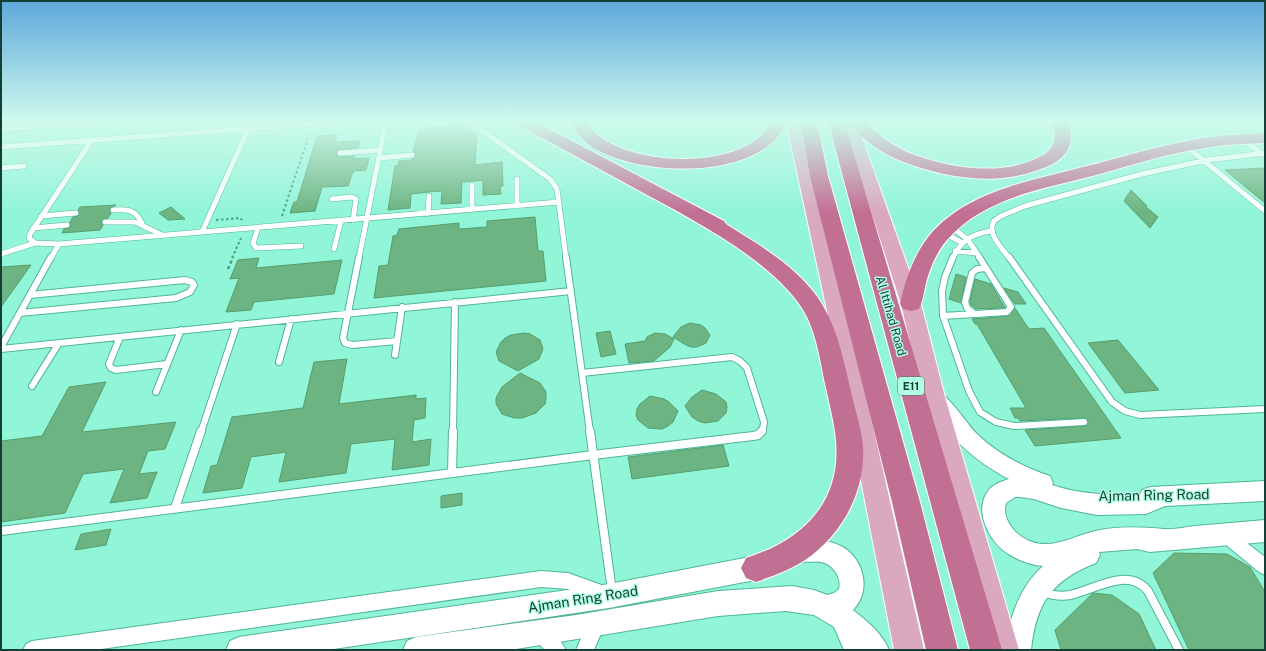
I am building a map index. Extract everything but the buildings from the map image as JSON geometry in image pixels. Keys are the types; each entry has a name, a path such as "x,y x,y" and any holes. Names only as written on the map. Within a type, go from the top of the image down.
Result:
{"highway":[{"path":"579,151 703,218 760,246 797,276 817,299 827,313 847,357"},
{"path":"616,151 650,161 676,164 715,161 747,151"},
{"path":"815,151 820,176 911,523 942,650"},
{"name":"Al Ittihad Road","path":"845,151 986,650"},
{"path":"897,151 913,160 958,171 1000,173 1034,166 1048,161 1058,151"},
{"path":"911,304 916,278 931,246 946,229 977,206 1011,192 1166,151"},
{"path":"703,218 773,264 794,284 812,306 825,331 830,346 848,435 850,470 845,491 835,511 821,529 803,545 781,558 756,568"}],"main road":[{"path":"800,151 847,357 909,650"},
{"path":"859,151 911,304 934,396 1004,650"},
{"name":"Ajman Ring Road","path":"934,396 962,433 1001,464 1033,480 1065,490 1094,496 1116,498 1162,498 1265,491"},
{"name":"Ajman Ring Road","path":"239,650 611,596 773,564 804,552 832,532 852,505 868,454"},
{"path":"1162,498 1146,504 1097,505 1061,498 1034,489 1014,487 996,497 992,510 997,527 1012,543 1032,553 1042,555 1051,555 1094,542 1110,539 1162,539"},
{"path":"1018,650 1022,620 1029,604 1038,589 1058,568 1085,556 1124,546 1162,539 1265,531"},
{"path":"804,552 812,550 830,552 845,564 850,572 852,590 843,603 831,610 851,634 858,650"},
{"name":"Ajman Ring Road","path":"416,650 596,624 693,607 790,598 803,600 831,610 858,629 876,650"}],"street":[{"path":"1224,534 1265,567"},
{"path":"32,650 540,579 568,581 611,596"},
{"path":"584,650 596,624"},
{"path":"539,632 557,650"}],"lane":[{"path":"35,243 29,238 33,228 84,151"},
{"path":"202,232 238,151"},
{"path":"340,153 362,151"},
{"path":"381,151 343,338 345,343 352,345 397,341"},
{"path":"511,151 550,179 557,189 611,596"},
{"path":"1193,151 1265,211"},
{"path":"1256,151 1178,165 1035,204 1000,217 993,223 991,231 1112,402 1118,407 1128,413 1140,416 1265,409"},
{"path":"379,158 412,155"},
{"path":"1,168 24,166"},
{"path":"517,179 517,206"},
{"path":"472,185 472,210"},
{"path":"428,196 428,214"},
{"path":"332,199 352,197 356,199 357,201 353,220"},
{"path":"1,254 35,243 59,244 162,236 559,202"},
{"path":"113,210 127,210 135,212 139,215 142,223"},
{"path":"41,216 76,213"},
{"path":"105,222 130,220 142,223 162,236"},
{"path":"334,249 341,221"},
{"path":"33,228 67,225"},
{"path":"258,228 253,243 256,248 300,246"},
{"path":"943,316 1007,312 1011,309 1010,305 966,238 946,229"},
{"path":"946,229 961,242"},
{"path":"991,231 966,238 961,242 955,251 944,279 942,296 945,326 972,400 988,418 996,423 1014,426 1084,422"},
{"path":"1,348 59,244"},
{"path":"955,251 977,253"},
{"path":"973,313 967,308 965,302 972,273 977,269 986,268"},
{"path":"20,313 176,298 187,294 191,291 194,285 192,282 185,280 30,295"},
{"path":"1,348 571,290"},
{"path":"452,473 455,302"},
{"path":"395,355 402,308"},
{"path":"279,362 291,319"},
{"path":"175,508 237,324"},
{"path":"156,392 181,330"},
{"path":"120,337 109,364 113,369 167,364"},
{"path":"32,386 59,343"},
{"path":"1,531 593,455 753,436 758,435 764,429 764,422 747,368 740,361 732,357 582,374"},
{"path":"1038,589 1051,596 1065,597 1125,578 1138,582 1149,592 1179,650"}],"path":[{"path":"281,220 304,151"}]}
